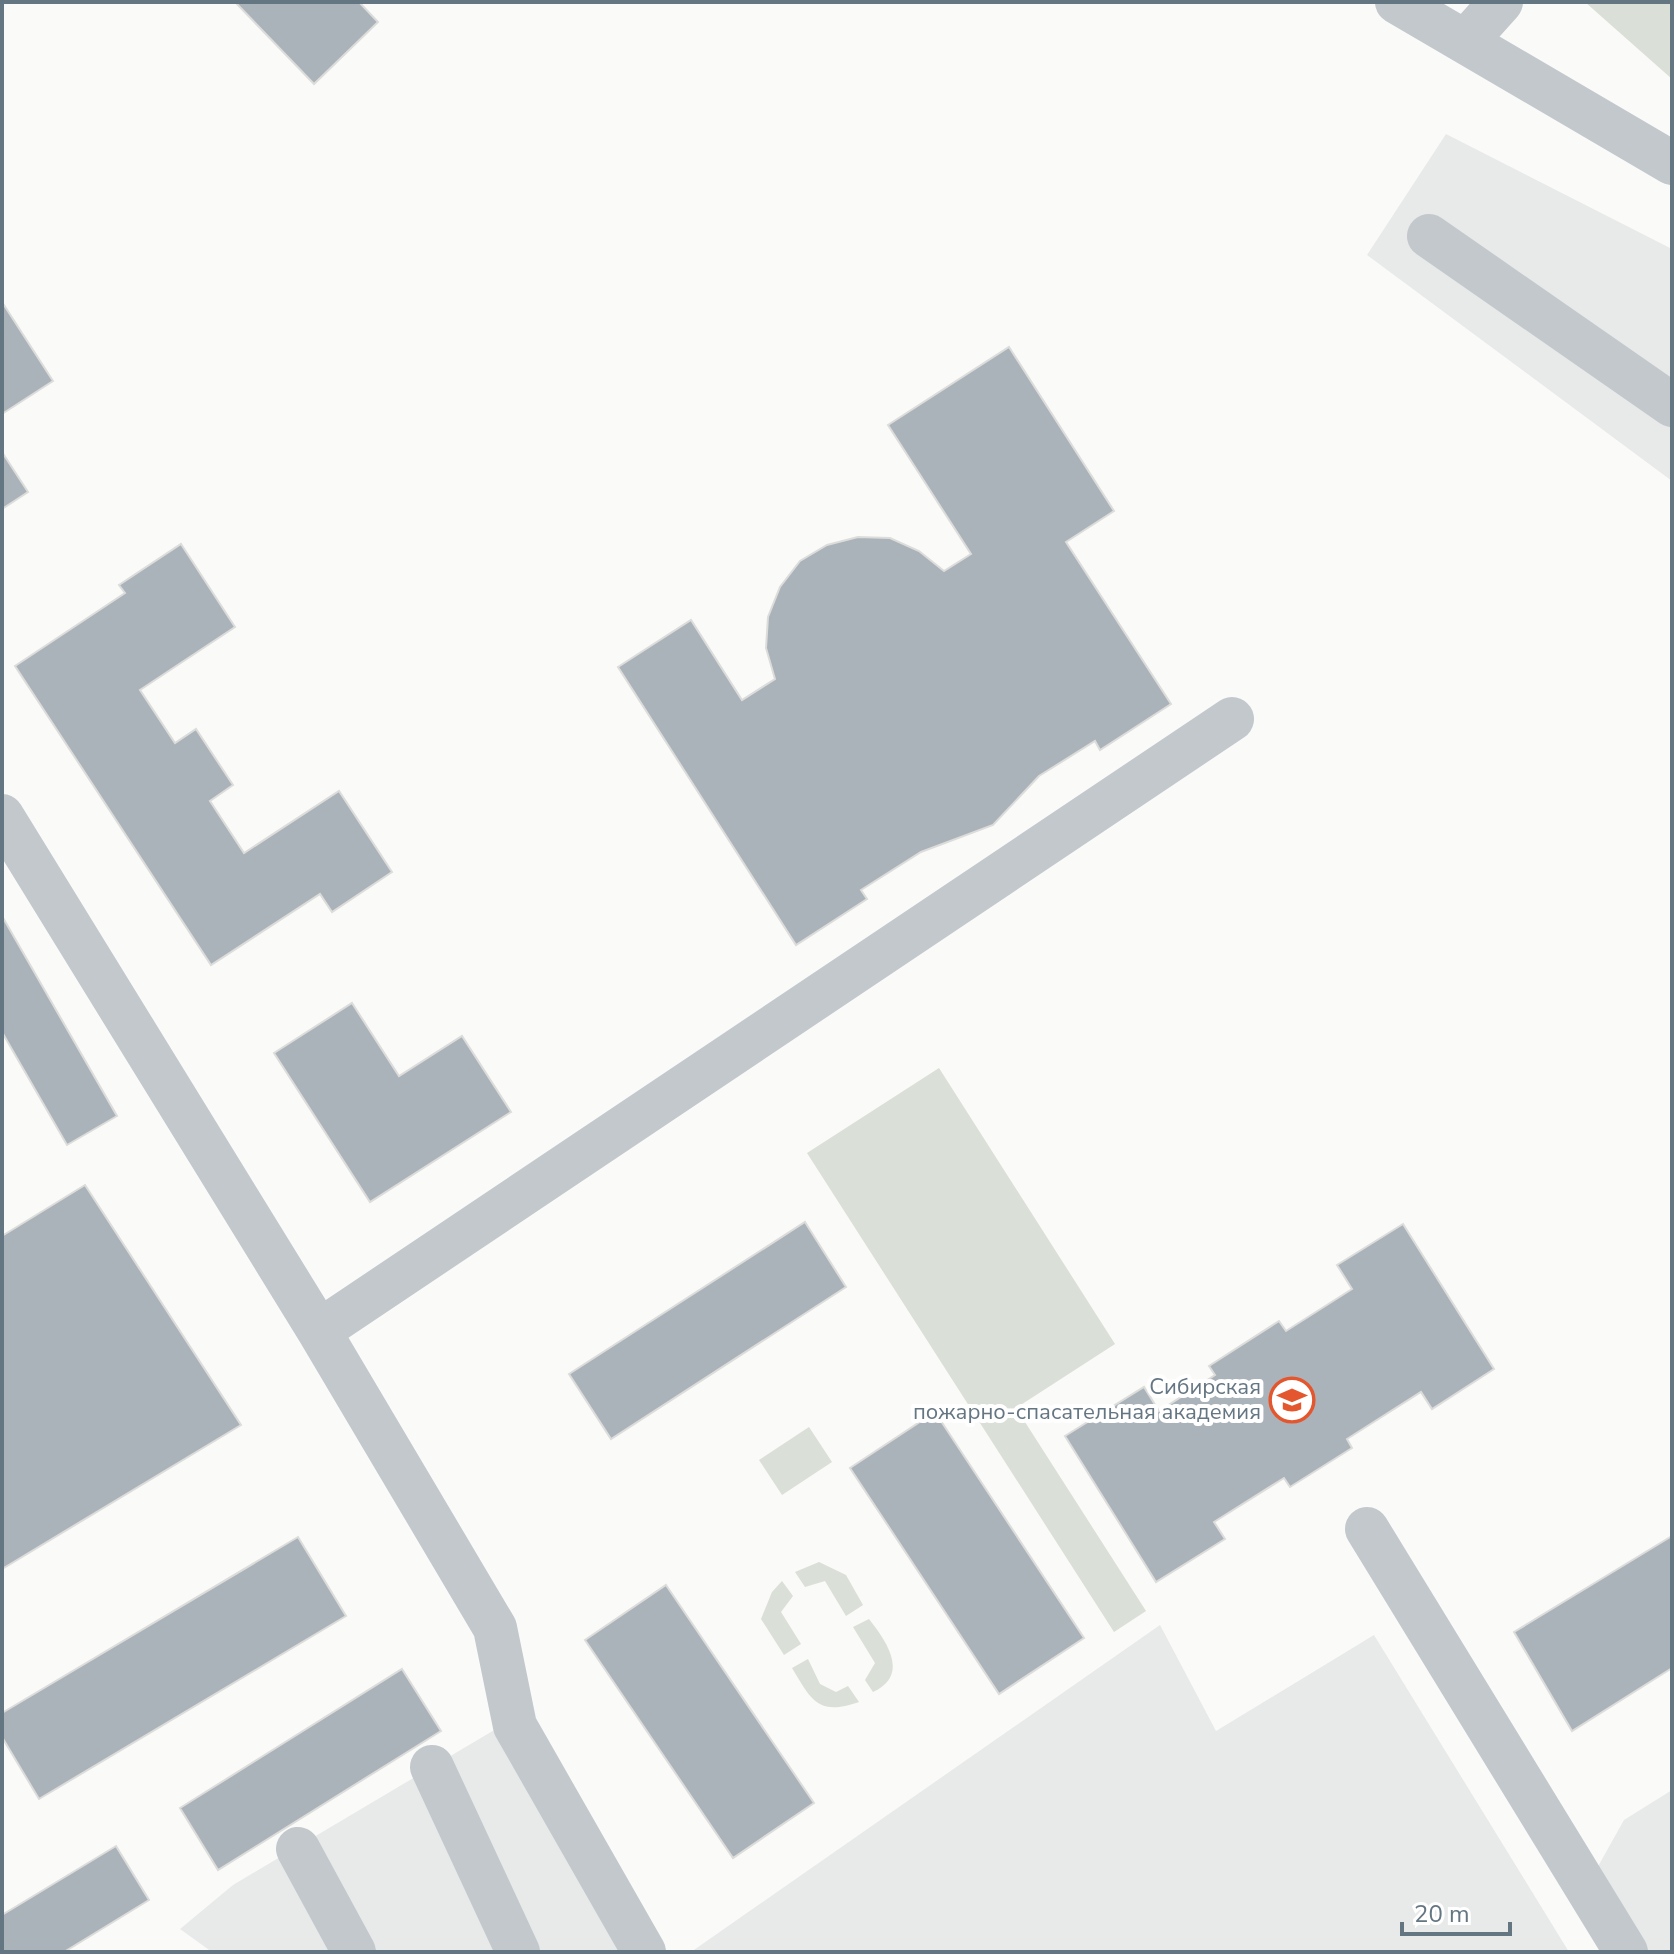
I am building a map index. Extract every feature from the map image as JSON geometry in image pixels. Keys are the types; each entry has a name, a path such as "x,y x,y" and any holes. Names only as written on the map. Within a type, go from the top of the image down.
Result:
{"street":[{"path":"1397,2 1672,163"},
{"path":"1466,41 1501,2"},
{"path":"1429,236 1672,405"},
{"path":"319,1331 1232,719"},
{"path":"2,816 319,1331 495,1628 515,1726 644,1952"},
{"path":"1367,1529 1626,1952"},
{"path":"432,1767 518,1952"},
{"path":"298,1849 354,1952"}],"shaded area":[{"path":"1585,2 1672,2 1672,79"},
{"path":"1446,134 1672,249 1672,481 1367,255"},
{"path":"939,1068 1115,1344 1016,1408 1146,1611 1114,1632 807,1153"},
{"path":"809,1427 832,1462 782,1495 759,1460"},
{"path":"819,1562 846,1575 863,1605 846,1616 825,1581 805,1587 795,1572"},
{"path":"782,1581 793,1596 781,1612 801,1644 784,1655 761,1619 772,1592"},
{"path":"869,1619 888,1648 893,1667 891,1677 873,1692 865,1680 875,1663 853,1627"},
{"path":"1160,1625 1216,1731 1374,1635 1569,1952 691,1952"},
{"path":"808,1659 820,1684 836,1692 848,1686 859,1702 834,1707 818,1703 792,1668"},
{"path":"496,1729 625,1952 212,1952 180,1929 233,1885"},
{"path":"1672,1790 1672,1952 1647,1952 1596,1870 1624,1820"}],"building":[{"path":"235,2 359,2 378,22 314,84"},
{"path":"2,302 53,381 2,414"},
{"path":"1009,347 1114,511 1066,542 1171,704 1100,750 1095,741 1039,776 993,825 921,852 861,890 867,899 796,945 618,667 691,620 742,700 775,679 766,648 768,617 780,587 800,561 827,545 858,537 890,538 919,551 944,571 971,554 888,425"},
{"path":"2,452 28,492 2,509"},
{"path":"181,544 235,627 140,690 175,743 196,729 233,785 210,801 244,853 339,791 392,872 332,912 320,894 211,965 15,666 125,593 119,585"},
{"path":"2,916 117,1116 67,1145 2,1032"},
{"path":"352,1003 399,1076 462,1036 511,1112 370,1202 274,1053"},
{"path":"85,1185 241,1425 2,1569 2,1236"},
{"path":"805,1222 846,1287 611,1439 569,1374"},
{"name":"Сибирская пожарно-спасательная академия","path":"1403,1224 1494,1369 1432,1409 1421,1392 1347,1439 1352,1448 1290,1487 1284,1478 1214,1522 1225,1539 1156,1582 1065,1436 1144,1387 1159,1411 1215,1375 1209,1366 1279,1321 1286,1331 1352,1289 1337,1265"},
{"path":"935,1412 1084,1638 999,1694 850,1468"},
{"path":"1672,1536 1672,1668 1572,1731 1514,1632"},
{"path":"298,1537 346,1616 39,1799 2,1737 2,1713"},
{"path":"666,1585 814,1803 733,1858 585,1640"},
{"path":"402,1669 441,1731 218,1870 180,1808"},
{"path":"116,1846 149,1900 64,1952 2,1952 2,1915"}],"place":[{"name":"Сибирская пожарно-спасательная академия","path":"1292,1400"}]}
